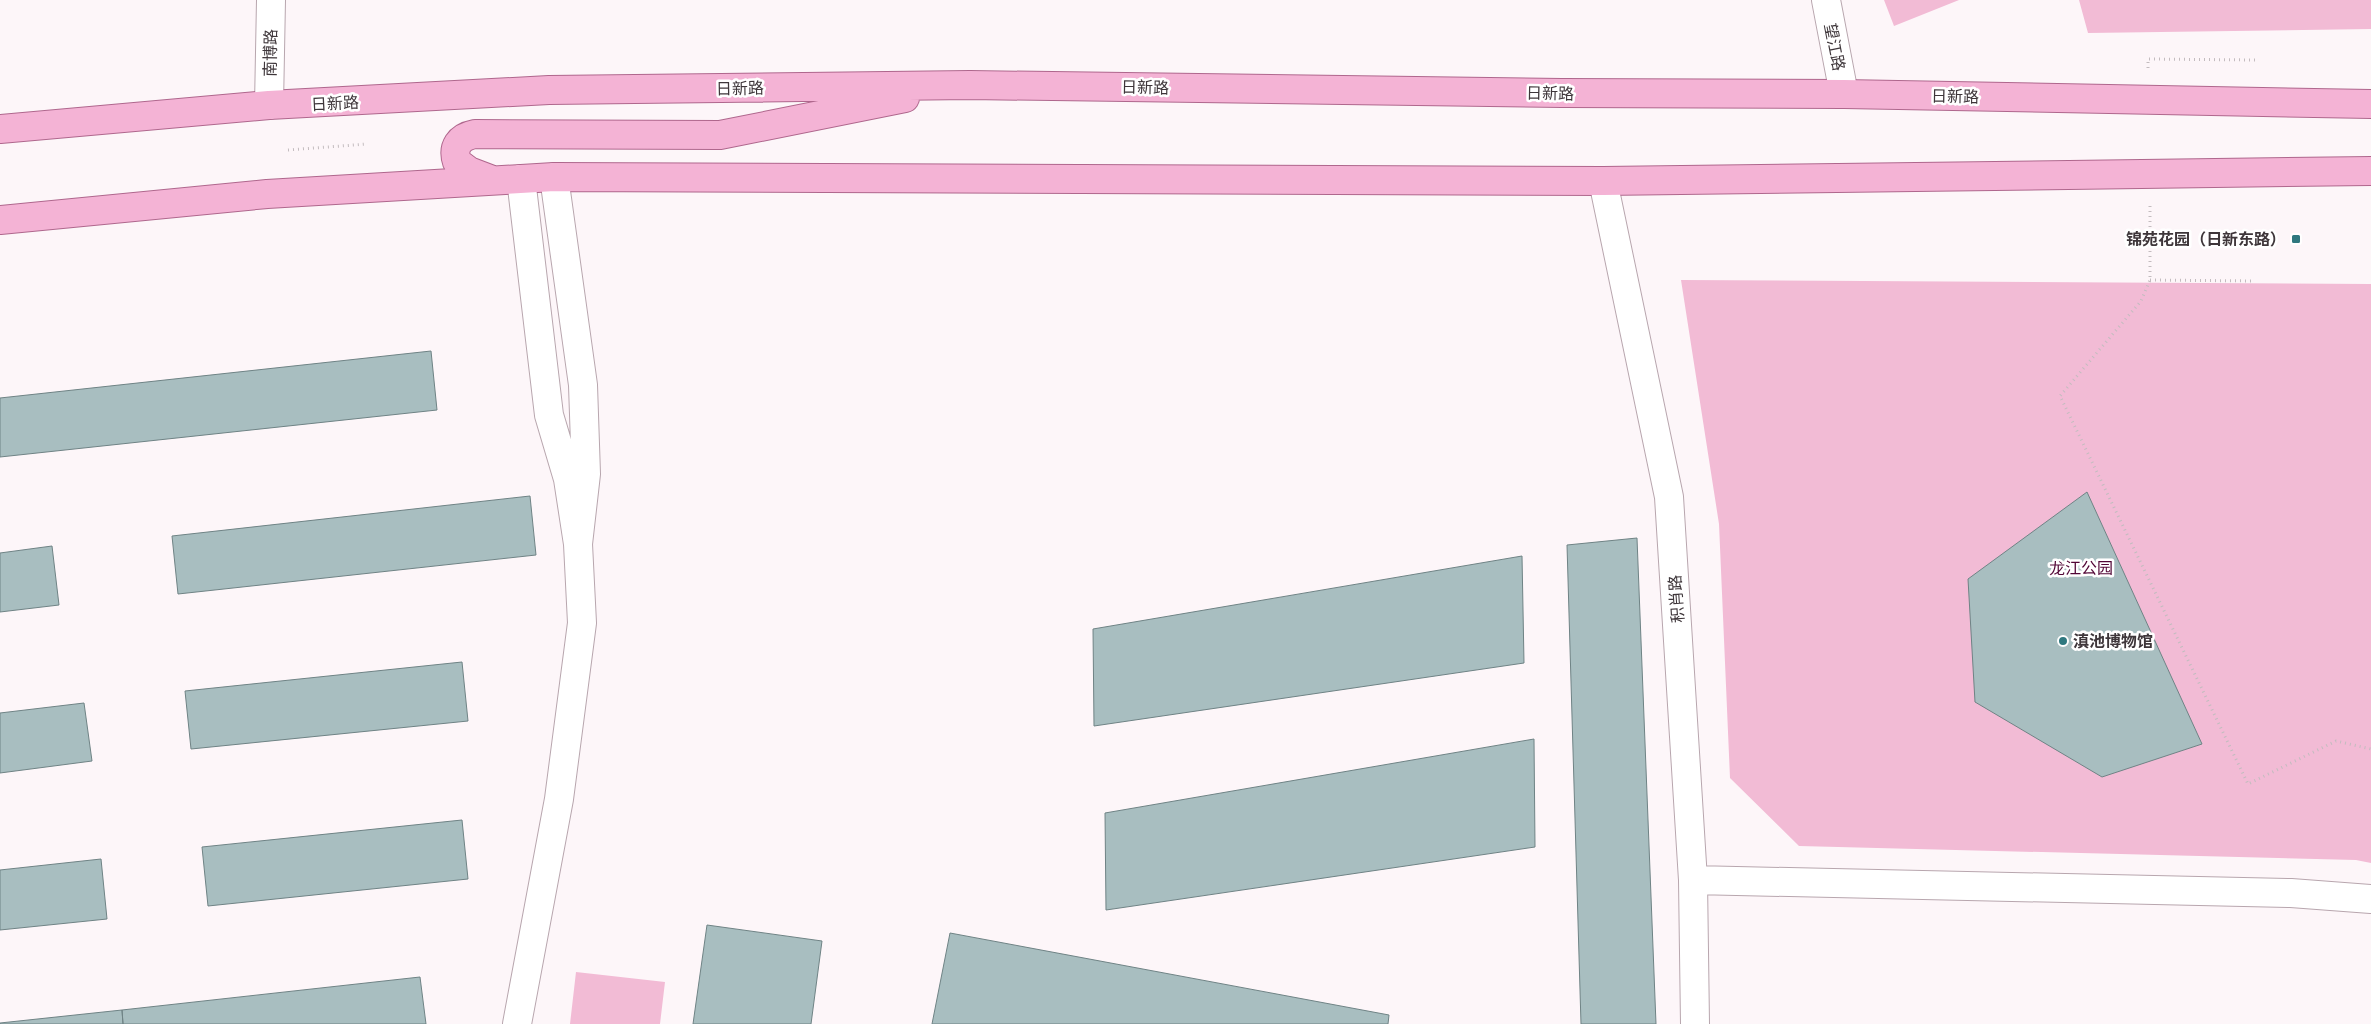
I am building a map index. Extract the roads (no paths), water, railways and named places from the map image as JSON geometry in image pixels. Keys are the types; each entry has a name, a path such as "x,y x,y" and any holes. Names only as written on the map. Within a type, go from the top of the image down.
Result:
{"main road":[{"name":"日新路","path":"0,129 270,105 549,90 970,85 1562,93 1844,94 2371,104"},
{"path":"508,180 469,171 457,162 456,147 460,140 475,134 720,135 970,85"},
{"name":"日新路","path":"2291,101 2371,97"},
{"path":"2193,174 2371,171"},
{"path":"0,220 267,194 554,177 1603,181 2150,173 2371,181"}],"street":[{"name":"南博路","path":"270,105 271,0"},
{"name":"望江路","path":"1826,0 1844,94"},
{"path":"554,177 583,385 586,474 578,544"},
{"path":"508,180 549,415 568,479 578,544 582,623 559,799 517,1024"},
{"name":"积肖路","path":"1603,181 1669,497 1693,880 1695,1024"},
{"path":"1693,880 2291,893 2371,899"}],"place":[{"name":"锦苑花园（日新东路）","path":"2296,239"},
{"name":"滇池博物馆","path":"2063,641"}],"park label":[{"name":"龙江公园","path":"2081,568"}]}
